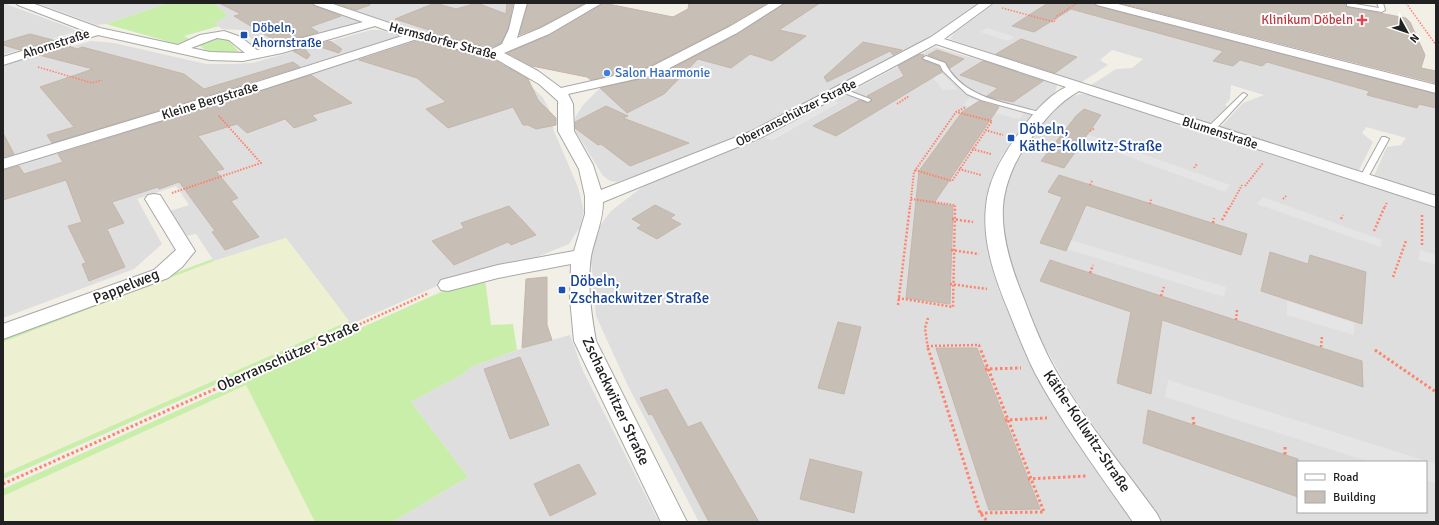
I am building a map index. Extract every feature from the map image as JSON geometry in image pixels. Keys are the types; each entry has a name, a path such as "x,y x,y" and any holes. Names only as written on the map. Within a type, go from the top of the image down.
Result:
{"street":[{"path":"22,3 97,31"},
{"name":"Hermsdorfer Straße","path":"319,3 417,36 458,43 505,57 560,92"},
{"path":"508,46 515,28 521,3"},
{"path":"493,53 545,31 596,3"},
{"path":"560,92 653,71 733,30 778,3"},
{"name":"Oberranschützer Straße","path":"594,199 675,166 738,144 935,40 987,3"},
{"path":"1101,3 1436,89"},
{"name":"Ahornstraße","path":"3,61 97,31 229,58 278,50 376,22"},
{"path":"180,49 206,37 219,34 228,35 254,55"},
{"name":"Kleine Bergstraße","path":"3,164 417,36"},
{"name":"Blumenstraße","path":"935,40 1429,200"},
{"name":"Käthe-Kollwitz-Straße","path":"1077,87 1061,95 1040,115 1010,157 1001,176 996,196 994,215 996,236 1002,265 1011,292 1048,376 1148,522"},
{"name":"Zschackwitzer Straße","path":"560,92 566,102 565,128 571,142 585,165 592,184 594,199 594,209 582,256 580,293 581,319 585,341 674,522"},
{"name":"Pappelweg","path":"3,332 161,274 176,263 186,251 154,199"},
{"path":"448,285 474,277 540,262 582,256"}],"lane":[{"path":"1349,5 1382,10 1380,3"},
{"path":"926,58 943,64 945,70 969,93 983,99 1040,115"},
{"path":"841,90 868,100"},
{"path":"1210,130 1244,95"},
{"path":"1363,179 1385,139"}],"path":[{"path":"987,3 1054,22 1057,16 1077,3"},
{"path":"1406,3 1436,45"},
{"path":"32,52 37,54 34,65 92,83 102,80"},
{"path":"897,104 909,96"},
{"path":"154,199 261,163 220,118 210,101"},
{"path":"898,305 915,170 956,112 965,106 972,108"},
{"path":"915,170 952,181 992,121 956,112"},
{"path":"1090,131 1095,128"},
{"path":"1140,149 1144,145"},
{"path":"1222,220 1243,186 1273,150"},
{"path":"1194,168 1197,164"},
{"path":"1090,185 1092,181"},
{"path":"1374,231 1393,189"},
{"path":"1283,199 1286,196"},
{"path":"898,298 953,307 952,285 955,205 912,199"},
{"path":"1150,204 1151,199"},
{"path":"1422,246 1429,200"},
{"path":"1341,219 1343,215"},
{"path":"1213,223 1214,218"},
{"path":"1393,277 1406,241"},
{"path":"1090,273 1093,265"},
{"name":"Oberranschützer Straße","path":"3,484 448,285"},
{"path":"952,285 1011,292"},
{"path":"1161,296 1164,287"},
{"path":"1236,320 1237,310"},
{"path":"928,318 925,328 927,346 980,513 988,522"},
{"path":"1321,347 1322,336"},
{"path":"927,346 979,345 987,369 1044,512 980,513"},
{"path":"1375,350 1436,392"},
{"path":"987,369 1044,368"},
{"path":"1007,420 1075,416"},
{"path":"1194,417 1194,425"},
{"path":"1285,446 1285,455"},
{"path":"1030,479 1068,477"}],"shaded area":[{"path":"3,3 66,26 77,31 3,55"},
{"path":"37,3 168,3 106,24 97,25"},
{"path":"214,3 308,3 361,20 356,24 269,49 263,48 241,30 222,29 213,22 228,16"},
{"path":"331,3 518,3 504,42 492,47 455,37 425,33"},
{"path":"786,3 983,3 939,33 735,140 617,182 610,181 603,176 573,127 576,116 583,105 599,89 643,77 716,43 769,16"},
{"path":"995,3 1089,3 1436,92 1436,197 1373,178 1387,147 1401,145 1406,138 1366,127 1362,133 1373,142 1357,174 1219,129 1243,103 1264,95 1231,85 1230,99 1225,105 1228,106 1208,125 1088,87 1116,69 1132,68 1143,59 1112,50 1100,60 1108,65 1079,84 950,39 954,33"},
{"path":"988,28 1015,37 1008,41 980,32"},
{"path":"371,30 380,30 402,37 399,40 3,161 3,65 47,50 52,52 91,41 114,43 206,64 252,63"},
{"path":"411,41 424,41 491,58 521,76 543,98 549,109 554,131 578,187 584,211 580,227 569,244 537,257 446,282 349,325 349,321 286,238 214,261 196,234 187,236 170,211 189,205 176,186 137,199 162,244 134,269 3,318 3,167"},
{"path":"935,47 1051,81 1057,86 1055,93 1034,113 1014,138 1001,157 992,178 987,196 984,224 988,255 999,291 1035,369 1134,522 699,522 628,386 596,316 591,258 598,228 611,211 645,185 684,167 764,137 772,140 838,103 833,101"},
{"path":"943,74 957,89 943,90 931,75"},
{"path":"1081,94 1097,96 1436,206 1436,522 1160,522 1069,390 1034,327 1013,275 1002,230 1002,198 1015,163 1047,117 1069,97"},
{"path":"826,98 838,103 771,140 757,134"},
{"path":"969,98 1024,113 1019,119 963,105"},
{"path":"1054,121 1105,141 1101,146 1047,127"},
{"path":"1123,147 1230,185 1225,192 1116,152"},
{"path":"1263,197 1382,240 1380,247 1257,204"},
{"path":"1071,240 1226,287 1224,297 1067,249"},
{"path":"1420,250 1436,255 1436,265 1419,260"},
{"path":"1287,301 1354,323 1354,335 1287,315"},
{"path":"570,335 583,371 659,522 392,522 468,477 411,402 463,374 471,367 517,350"},
{"path":"1168,380 1426,461 1367,461 1165,397"},
{"path":"1427,461 1436,464 1436,483 1427,480"}],"green space":[{"path":"168,3 214,3 228,16 214,22 219,26 184,36 189,39 177,44 106,24"},
{"path":"219,37 227,39 240,53 213,52 200,46 201,42"},
{"path":"286,238 349,321 3,474 3,342 214,261"},
{"path":"212,259 214,261 3,342 3,338"},
{"path":"485,279 491,325 513,324 517,350 471,367 463,374 411,402 468,477 392,522 315,522 246,385 3,496 3,489 443,291"},
{"path":"349,321 349,325 3,479 3,474"},
{"path":"246,385 315,522 3,522 3,496"}],"building":[{"path":"219,3 312,3 314,6 341,16 310,27 318,32 279,43 234,16 241,14"},
{"path":"335,3 370,3 370,5 356,10"},
{"path":"435,3 456,9 477,3 506,14 507,3 513,3 508,29 501,43 492,47 428,33 432,31 395,19"},
{"path":"528,3 585,3 540,27 519,35"},
{"path":"603,3 673,17 688,9 689,3 767,3 728,26 648,67 591,80 587,77 532,66 507,53 550,35"},
{"path":"785,3 820,3 779,30 806,36 772,61 750,54 731,68 698,59 664,94 627,113 600,88 659,75 738,34"},
{"path":"1048,3 1094,3 1097,6 1436,94 1436,108 1419,104 1417,108 1367,95 1369,91 1267,62 1262,66 1240,60 1233,66 1213,61 1223,51 1071,9 1034,32 1012,26"},
{"path":"1120,3 1346,3 1347,7 1406,18 1410,22 1425,55 1421,68 1436,71 1436,83"},
{"path":"30,34 53,40 20,50 3,45 3,42"},
{"path":"1021,39 1077,57 1055,73 996,54"},
{"path":"330,41 342,49 339,53 314,45"},
{"path":"417,41 495,60 528,79 538,100 556,118 556,125 536,129 528,125 523,125 513,107 448,128 426,109 446,102 417,78 359,60"},
{"path":"863,42 902,50 893,55 890,51 827,82 824,77"},
{"path":"69,46 77,49 82,47 184,74 204,89 293,62 300,67 52,143 47,135 74,127 40,87 93,69 39,55"},
{"path":"304,48 310,55 307,59 293,51"},
{"path":"937,50 964,59 950,68 946,62 928,55"},
{"path":"920,54 924,55 922,58 923,60 939,66 942,72 836,136 813,126 860,100 867,103 872,101 872,99 867,96 904,76 898,66"},
{"path":"983,61 1043,81 1013,102 987,96 998,88 960,75"},
{"path":"311,75 352,103 312,115 317,120 294,128 285,119 247,133 237,124 198,136 224,169 216,171 238,198 231,201 259,237 225,250 212,232 215,231 179,182 159,189 158,187 112,202 124,223 107,229 125,267 89,281 82,264 86,263 68,226 82,222 66,180 3,200 3,170 19,166 24,174 63,162 58,154"},
{"path":"979,101 999,107 934,203 953,206 950,304 906,298 919,171 962,112"},
{"path":"606,106 628,116 623,118 689,143 630,166 601,144 598,145 575,128 575,122"},
{"path":"1084,109 1101,115 1064,168 1041,161 1076,116"},
{"path":"3,133 14,154 3,157"},
{"path":"1059,175 1247,234 1241,255 1086,205 1066,251 1040,243 1062,197 1048,192"},
{"path":"655,205 675,215 670,218 681,224 657,239 637,228 642,225 632,219"},
{"path":"509,206 536,235 511,245 508,242 454,265 432,241 464,228 461,223"},
{"path":"1270,252 1308,264 1310,255 1366,272 1362,324 1261,291"},
{"path":"1050,260 1362,361 1363,387 1162,320 1151,394 1117,383 1131,312 1040,281"},
{"path":"547,277 547,325 552,340 522,348 526,279"},
{"path":"838,322 861,327 844,394 818,388"},
{"path":"936,348 977,348 1040,509 989,510"},
{"path":"520,357 549,425 510,439 484,369"},
{"path":"667,389 688,427 701,422 759,522 709,522 652,414 649,415 640,398"},
{"path":"1148,410 1298,459 1297,497 1143,443"},
{"path":"810,459 862,472 854,513 800,499"},
{"path":"579,464 596,494 550,516 534,484"}],"place":[{"name":"Klinikum Döbeln","path":"1362,20"},
{"name":"Döbeln, Ahornstraße","path":"244,35"},
{"name":"Salon Haarmonie","path":"607,73"},
{"name":"Döbeln, Käthe-Kollwitz-Straße","path":"1011,138"},
{"name":"Döbeln, Zschackwitzer Straße","path":"562,290"}]}
